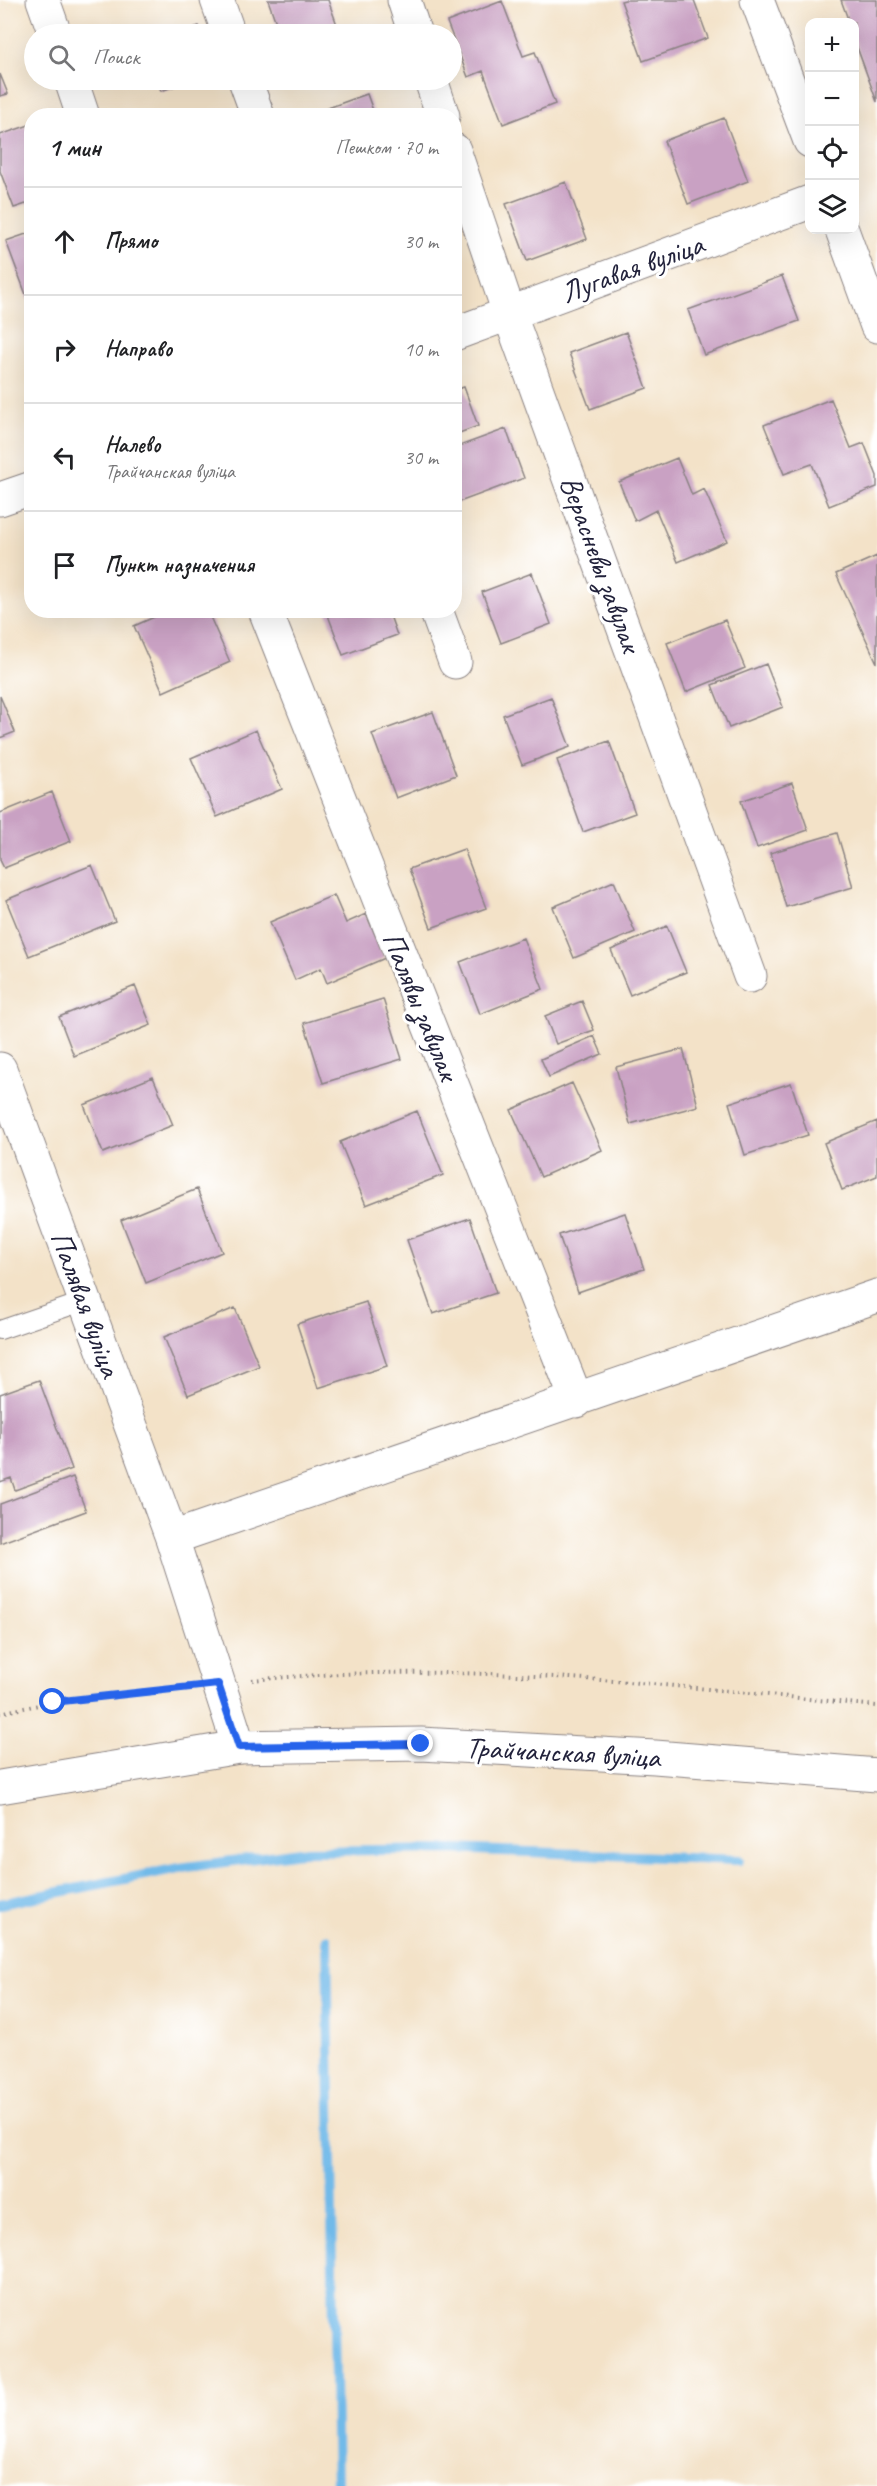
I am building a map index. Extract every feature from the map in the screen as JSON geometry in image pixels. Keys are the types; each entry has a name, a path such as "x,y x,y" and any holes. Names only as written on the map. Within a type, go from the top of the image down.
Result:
{"street":[{"path":"43,0 51,24"},
{"path":"217,0 225,24"},
{"path":"404,0 412,24"},
{"path":"757,0 805,128"},
{"path":"74,90 80,108"},
{"path":"249,90 255,108"},
{"path":"434,90 440,108"},
{"name":"Верасневы завулак","path":"462,174 509,313 750,976"},
{"name":"Лугавая вуліца","path":"462,331 805,204"},
{"path":"843,234 877,326"},
{"path":"0,499 24,491"},
{"name":"Палявы завулак","path":"268,618 577,1401"},
{"path":"439,618 455,662"},
{"name":"Палявая вуліца","path":"0,1069 172,1538 239,1747"},
{"path":"172,1538 577,1401 877,1296"},
{"name":"Трайчанская вуліца","path":"0,1787 239,1747 421,1744 655,1757 877,1775"}],"lane":[{"path":"0,1330 85,1301"}],"path":[{"path":"0,1713 53,1702 291,1677 504,1674 676,1686 877,1706"}],"building":[{"path":"268,0 328,0 337,24 276,24"},
{"path":"694,0 708,38 643,61 621,1"},
{"path":"841,0 877,0 877,102 859,53 859,18 848,18"},
{"path":"502,1 523,56 535,52 555,104 503,124 483,71 468,77 462,61 462,24 448,24 447,22"},
{"path":"0,74 8,94 0,96"},
{"path":"367,94 372,108 328,108"},
{"path":"724,118 748,181 688,204 664,141"},
{"path":"24,127 24,205 14,208 0,171 0,135"},
{"path":"566,182 587,239 527,261 506,204"},
{"path":"24,235 24,289 6,241"},
{"path":"782,276 799,321 704,355 688,310"},
{"path":"626,332 647,388 590,409 569,353"},
{"path":"464,387 478,426 462,432 462,388"},
{"path":"831,399 851,448 864,443 877,476 877,487 829,506 812,464 784,474 764,425"},
{"path":"506,429 524,478 462,501 462,445"},
{"path":"677,458 692,495 704,489 727,541 678,562 656,510 635,521 619,482"},
{"path":"877,556 877,663 836,574"},
{"path":"532,573 551,624 501,643 482,592"},
{"path":"152,618 211,618 230,662 163,692 134,626"},
{"path":"329,618 391,618 397,635 343,655"},
{"path":"725,620 745,668 686,692 667,643"},
{"path":"766,664 783,707 729,728 712,685"},
{"path":"0,696 15,732 0,738"},
{"path":"551,697 570,747 522,765 503,715"},
{"path":"433,712 456,775 396,798 372,734"},
{"path":"256,730 282,789 217,817 191,758"},
{"path":"609,741 635,813 583,832 557,760"},
{"path":"792,783 808,830 757,848 741,801"},
{"path":"52,792 71,841 4,868 0,860 0,813"},
{"path":"837,833 853,887 786,907 770,853"},
{"path":"464,849 486,908 431,928 409,869"},
{"path":"92,865 115,921 29,956 6,900"},
{"path":"614,881 635,932 574,958 553,907"},
{"path":"334,895 346,923 366,914 385,958 327,983 321,968 295,980 270,922"},
{"path":"667,926 686,972 630,995 611,950"},
{"path":"523,938 543,989 480,1014 460,962"},
{"path":"135,986 151,1025 74,1056 59,1017"},
{"path":"383,999 402,1059 323,1083 304,1023"},
{"path":"582,1001 594,1030 556,1044 545,1016"},
{"path":"594,1036 602,1054 549,1077 541,1059"},
{"path":"683,1049 698,1106 630,1124 616,1067"},
{"path":"153,1077 173,1125 103,1153 84,1105"},
{"path":"572,1083 602,1150 541,1177 511,1110"},
{"path":"791,1083 808,1135 745,1155 729,1103"},
{"path":"417,1111 443,1175 366,1205 340,1142"},
{"path":"877,1121 877,1176 842,1190 824,1143"},
{"path":"197,1189 222,1252 146,1283 121,1220"},
{"path":"625,1213 644,1269 578,1292 559,1235"},
{"path":"470,1218 496,1293 433,1314 407,1240"},
{"path":"366,1302 387,1366 318,1388 297,1324"},
{"path":"235,1308 259,1366 188,1395 164,1337"},
{"path":"39,1380 72,1469 15,1490 11,1478 0,1482 0,1394"},
{"path":"73,1477 86,1511 0,1543 0,1504"}],"waterway":[{"path":"0,1904 179,1868 308,1851 450,1849 739,1860"},
{"path":"327,1939 337,2486"}],"route":[{"path":"53,1702 218,1684 239,1747 421,1744"}]}
